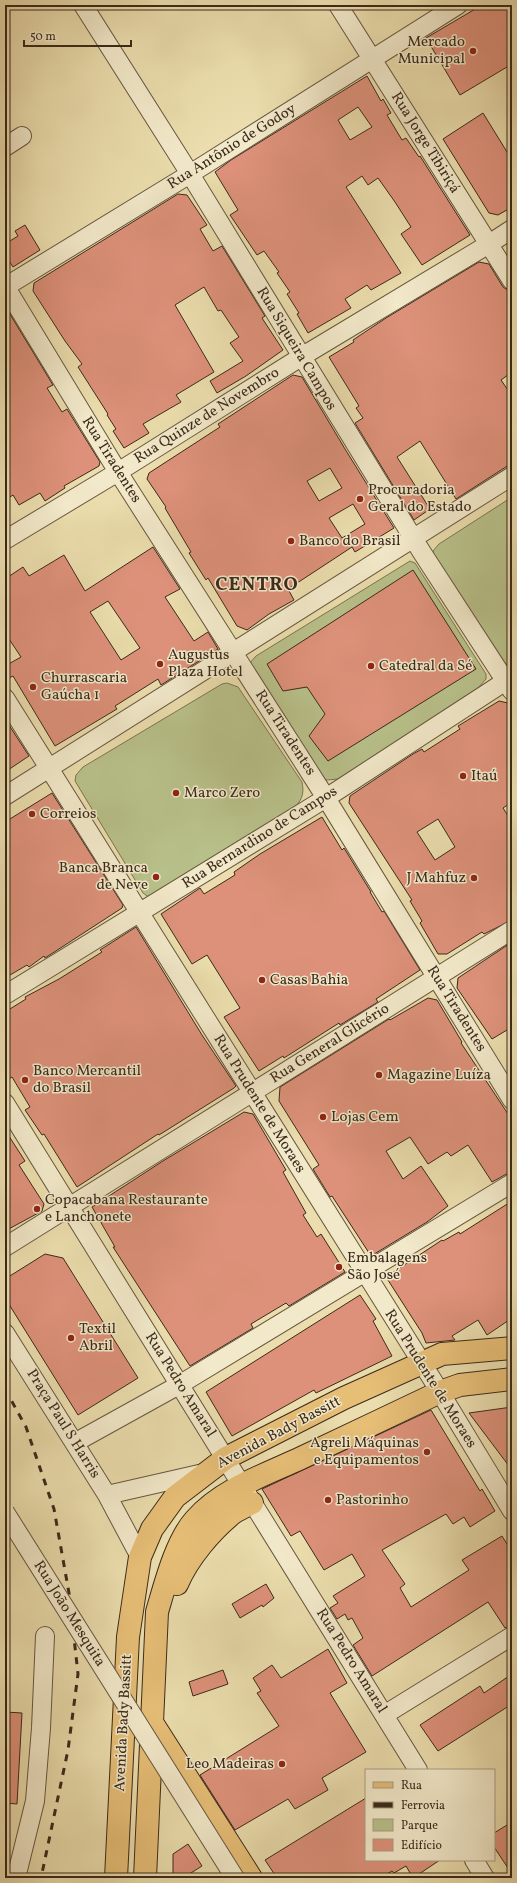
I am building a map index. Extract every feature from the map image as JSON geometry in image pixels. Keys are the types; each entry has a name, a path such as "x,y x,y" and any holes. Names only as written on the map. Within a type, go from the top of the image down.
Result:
{"main road":[{"name":"Avenida Bady Bassitt","path":"116,1878 128,1636 140,1557 152,1529 161,1514 175,1497 226,1458 344,1398 442,1354 512,1348"},
{"name":"Avenida Bady Bassitt","path":"145,1878 157,1612 169,1573 184,1536 194,1521 208,1507 247,1494 440,1392 460,1385 512,1379"},
{"path":"151,1721 251,1878"},
{"path":"106,1878 118,1844"}],"street":[{"name":"Rua Siqueira Campos","path":"83,5 190,174 413,538 510,683"},
{"name":"Rua Jorge Tibiriçá","path":"338,5 512,281"},
{"name":"Rua Antônio de Godoy","path":"5,287 190,174 458,5"},
{"path":"5,148 22,136"},
{"name":"Rua Quinze de Novembro","path":"5,540 118,472 301,356 512,229"},
{"name":"Rua Tiradentes","path":"5,287 118,472 326,798 512,1100"},
{"path":"5,796 512,476"},
{"name":"Rua Bernardino de Campos","path":"5,995 510,683"},
{"name":"Rua Prudente de Moraes","path":"5,698 251,1093 440,1392 512,1511"},
{"name":"Rua General Glicério","path":"5,1247 512,930"},
{"name":"Rua Pedro Amaral","path":"5,1102 124,1295 172,1389 226,1458 417,1769"},
{"path":"76,1442 172,1389 512,1182"},
{"name":"Praça Paul S Harris","path":"5,1334 76,1442 107,1494 140,1557"},
{"name":"Praça Paul S Harris","path":"107,1494 209,1472"},
{"name":"Rua João Mesquita","path":"5,1512 235,1878"},
{"path":"16,1878 35,1801 41,1728 45,1636"},
{"path":"384,1715 512,1636"},
{"path":"475,1861 484,1878"}],"green space":[{"path":"512,497 512,665 501,661 433,555 433,551 439,544"},
{"name":"Catedral da Sé","path":"410,561 415,563 486,674 486,679 478,688 338,779 327,780 321,777 249,664 256,656"},
{"path":"227,683 238,687 302,782 302,798 296,806 152,897 147,896 143,893 75,781 76,775 83,767 222,684"}],"building":[{"name":"Mercado Municipal","path":"482,5 512,5 512,64 460,95 426,38"},
{"path":"367,76 381,101 383,99 391,113 387,115 402,140 406,138 419,157 420,156 470,235 422,265 401,234 411,227 395,202 378,178 368,185 362,176 346,187 401,273 371,290 367,285 345,299 351,308 308,333 297,314 299,313 287,294 290,292 277,273 279,272 264,251 257,255 230,215 238,210 215,172 231,160","holes":["358,107 372,127 350,140 338,120"]},
{"path":"483,113 512,160 512,207 498,215 489,213 443,139"},
{"path":"178,194 187,195 207,225 200,229 213,251 222,246 265,316 262,318 283,350 246,376 217,393 210,381 243,361 230,343 239,337 221,310 218,311 204,287 175,305 214,372 176,395 181,402 143,424 149,433 124,448 113,431 116,429 107,415 108,414 78,367 82,364 65,341 33,291 34,283"},
{"path":"25,225 40,250 13,267 5,255 5,244 18,236 15,231"},
{"path":"479,262 489,264 503,287 512,293 512,372 501,380 512,396 512,463 456,499 420,441 397,457 430,509 414,520 355,423 363,418 356,408 359,406 329,357 354,342 353,340 386,318"},
{"path":"5,306 53,385 47,388 62,412 67,409 100,462 99,466 64,486 65,488 45,501 40,493 19,505 13,495 5,500 5,447 10,444 5,436"},
{"path":"293,375 302,377 394,528 355,552 352,547 288,589 294,600 269,614 247,630 237,626 208,578 206,580 189,553 191,552 165,508 166,507 147,479 149,473 220,427 218,424","holes":["330,468 342,488 319,501 307,481","353,504 365,524 342,538 329,518"]},
{"path":"153,547 180,589 165,597 194,641 208,632 218,649 161,685 158,679 115,706 117,709 55,746 13,676 9,678 5,671 5,666 21,657 5,633 5,579 23,567 29,576 64,555 85,591","holes":["108,601 140,648 121,660 90,612"]},
{"name":"Catedral da Sé","path":"413,570 476,669 328,761 309,736 325,714 307,687 283,691 267,664"},
{"path":"499,701 508,703 512,709 512,802 503,808 512,822 512,920 484,934 482,932 447,954 438,954 420,923 422,921 410,901 412,900 349,803 350,796 413,754 422,749 424,752 460,729 458,726","holes":["438,819 455,847 435,860 417,832"]},
{"path":"5,719 29,756 5,772"},
{"path":"52,793 123,905 122,908 45,958 44,956 29,967 27,965 5,978 5,822"},
{"path":"322,817 342,850 344,848 382,912 384,911 420,970 376,999 378,1002 340,1025 339,1023 284,1058 283,1056 259,1071 224,1017 240,1008 207,955 192,964 161,914 200,888 204,894 235,875 234,872 260,854"},
{"path":"136,927 202,1035 236,1086 159,1135 158,1134 77,1187 44,1134 42,1135 25,1110 30,1107 12,1077 5,1081 5,1012 26,999 25,997 59,979 102,952 100,950"},
{"path":"512,942 512,1027 492,1039 457,988 458,978"},
{"path":"428,998 437,1000 462,1042 461,1043 512,1120 512,1171 492,1182 468,1145 451,1156 447,1152 428,1164 410,1137 386,1151 403,1179 421,1166 448,1206 427,1222 371,1256 332,1196 330,1197 313,1169 319,1165 279,1101 280,1087 389,1019 390,1020"},
{"path":"244,1112 253,1114 286,1170 283,1172 306,1213 303,1215 317,1237 321,1234 345,1272 289,1306 286,1303 251,1324 253,1328 190,1366 113,1247 115,1247 92,1207 163,1161"},
{"path":"5,1130 25,1161 19,1165 44,1204 42,1211 5,1231"},
{"path":"512,1201 512,1318 487,1335 478,1320 452,1336 455,1340 426,1343 422,1333 386,1277 442,1240 443,1241 459,1232 460,1234"},
{"name":"Textil Abril","path":"45,1254 63,1258 138,1378 78,1415 5,1298 5,1279"},
{"path":"360,1295 376,1319 373,1321 392,1356 316,1393 314,1390 232,1436 206,1392"},
{"path":"512,1407 512,1470 469,1413"},
{"path":"431,1410 480,1491 482,1489 495,1511 470,1527 464,1517 453,1524 446,1514 382,1550 405,1584 400,1588 411,1607 469,1570 462,1560 502,1536 512,1552 512,1626 505,1628 488,1602 372,1676 353,1645 363,1638 352,1618 348,1620 345,1614 337,1619 330,1608 338,1603 333,1596 365,1576 352,1554 324,1570 300,1531 291,1536 262,1489"},
{"path":"266,1584 274,1598 263,1607 262,1605 240,1618 232,1604"},
{"name":"Leo Madeiras","path":"328,1649 347,1683 330,1693 366,1752 322,1778 328,1790 295,1809 288,1799 235,1830 200,1775 279,1726 257,1693 261,1691 253,1678 272,1665 281,1678"},
{"path":"223,1670 228,1684 193,1696 189,1682"},
{"path":"512,1674 512,1704 438,1751 420,1725 480,1686 484,1693"},
{"path":"5,1712 22,1713 17,1804 5,1803"},
{"path":"365,1799 365,1861 438,1861 413,1878 406,1866 394,1873 392,1871 380,1878 277,1878 265,1860"},
{"path":"512,1822 512,1874 495,1848 495,1832"},
{"path":"188,1844 202,1866 183,1878 173,1878 173,1854"}],"railway":[{"path":"5,1389 26,1427 54,1509 69,1593 78,1674 68,1750 41,1878"}],"place":[{"name":"Mercado Municipal","path":"473,51"},
{"name":"Procuradoria Geral do Estado","path":"360,499"},
{"name":"Banco do Brasil","path":"291,541"},
{"name":"Augustus Plaza Hotel","path":"160,664"},
{"name":"Catedral da Sé","path":"371,666"},
{"name":"Churrascaria Gaúcha 1","path":"33,687"},
{"name":"Itaú","path":"463,776"},
{"name":"Marco Zero","path":"176,793"},
{"name":"Correios","path":"32,814"},
{"name":"Banca Branca de Neve","path":"156,877"},
{"name":"J Mahfuz","path":"474,878"},
{"name":"Casas Bahia","path":"262,980"},
{"name":"Magazine Luíza","path":"379,1075"},
{"name":"Banco Mercantil do Brasil","path":"25,1080"},
{"name":"Lojas Cem","path":"323,1117"},
{"name":"Copacabana Restaurante e Lanchonete","path":"37,1209"},
{"name":"Embalagens São José","path":"339,1267"},
{"name":"Textil Abril","path":"71,1338"},
{"name":"Agreli Máquinas e Equipamentos","path":"427,1452"},
{"name":"Pastorinho","path":"328,1500"},
{"name":"Leo Madeiras","path":"282,1764"}],"district":[{"name":"CENTRO","path":"257,585"}]}
